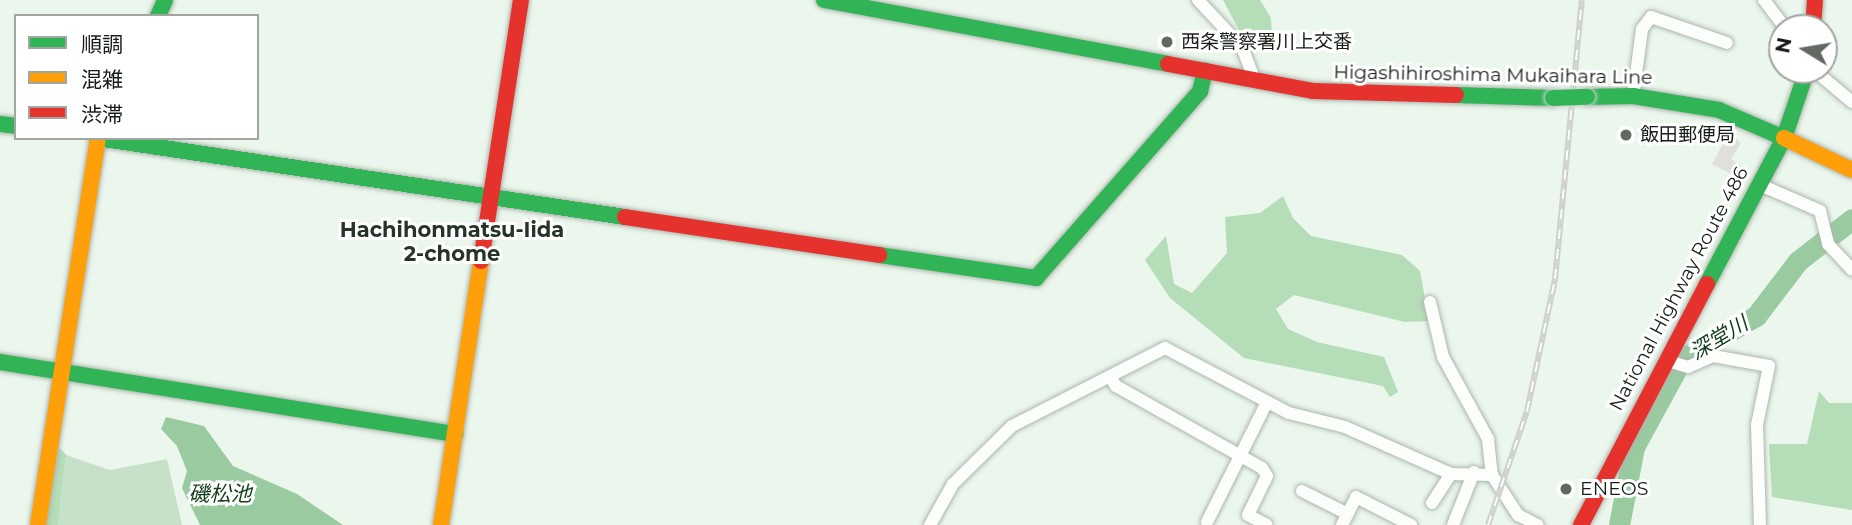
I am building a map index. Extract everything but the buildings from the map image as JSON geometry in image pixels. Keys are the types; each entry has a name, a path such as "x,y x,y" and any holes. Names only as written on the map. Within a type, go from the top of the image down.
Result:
{"main road":[{"path":"441,525 521,0"},
{"name":"Higashihiroshima Mukaihara Line","path":"824,0 1205,71 1378,95 1553,98 1633,96 1719,110 1852,170"},
{"path":"111,140 1036,278 1200,91 1205,71"},
{"name":"National Highway Route 486","path":"1581,525 1673,363 1758,184 1784,138 1802,84"},
{"path":"38,525 64,372 98,140"},
{"path":"0,362 455,433"}],"street":[{"path":"1198,0 1242,47 1254,79"},
{"path":"1633,96 1642,29 1651,18 1727,43"},
{"path":"1831,84 1852,102"},
{"path":"1758,184 1820,211 1828,244 1852,271"},
{"path":"1430,302 1443,357 1488,439 1492,475 1518,515 1538,525"},
{"path":"929,525 953,484 1012,426 1165,348 1267,402 1345,427 1451,474 1474,472 1492,475"},
{"path":"1673,363 1713,356 1769,366 1757,425 1760,525"},
{"path":"1110,377 1116,386 1242,456 1267,476 1248,515 1267,525"},
{"path":"1207,522 1267,402"},
{"path":"1453,525 1474,472"},
{"path":"1432,503 1451,474"},
{"path":"1302,491 1345,519 1356,497 1411,525"}],"shaded area":[{"path":"1223,0 1260,0 1271,18 1272,38 1248,47"},
{"path":"1283,196 1293,218 1311,236 1402,255 1420,271 1429,321 1405,322 1294,295 1276,309 1288,329 1317,342 1384,357 1398,392 1390,397 1383,386 1244,358 1170,298 1145,260 1166,236 1174,284 1192,293 1227,253 1225,217 1260,213"},
{"path":"1819,391 1829,403 1852,403 1852,510 1772,497 1769,444 1807,444"},
{"path":"59,447 66,455 58,525 45,525"},
{"path":"66,455 110,470 167,459 182,525 58,525"}],"water":[{"name":"磯松池","path":"166,417 204,426 233,466 297,494 343,525 200,525 182,488 187,471 177,446 161,429"}],"waterway":[{"name":"深堂川","path":"1619,525 1634,447 1682,359 1756,316 1798,261 1852,219"}],"railway":[{"path":"1488,525 1527,411 1555,279 1582,0"}],"traffic: fast":[{"path":"159,14 165,0"},
{"path":"824,0 1168,64"},
{"path":"879,255 1036,278 1200,91 1205,71"},
{"path":"1707,284 1784,138 1802,84"},
{"path":"1456,95 1553,98"},
{"path":"1587,97 1633,96 1719,110 1784,138"},
{"path":"1553,98 1587,97"},
{"path":"0,124 14,126"},
{"path":"110,140 625,217"},
{"path":"0,362 455,434"}],"traffic: slow":[{"path":"1784,138 1852,170"},
{"path":"38,525 98,140"},
{"path":"441,525 481,261"}],"traffic: jam":[{"path":"481,261 521,0"},
{"path":"1814,14 1815,0"},
{"path":"1168,64 1313,91 1456,95"},
{"path":"625,217 879,255"},
{"path":"1581,525 1707,284"}],"place":[{"name":"西条警察署川上交番","path":"1167,42"},
{"name":"飯田郵便局","path":"1626,135"},
{"name":"ENEOS","path":"1566,489"}],"district":[{"name":"Hachihonmatsu-Iida 2-chome","path":"452,242"}]}
